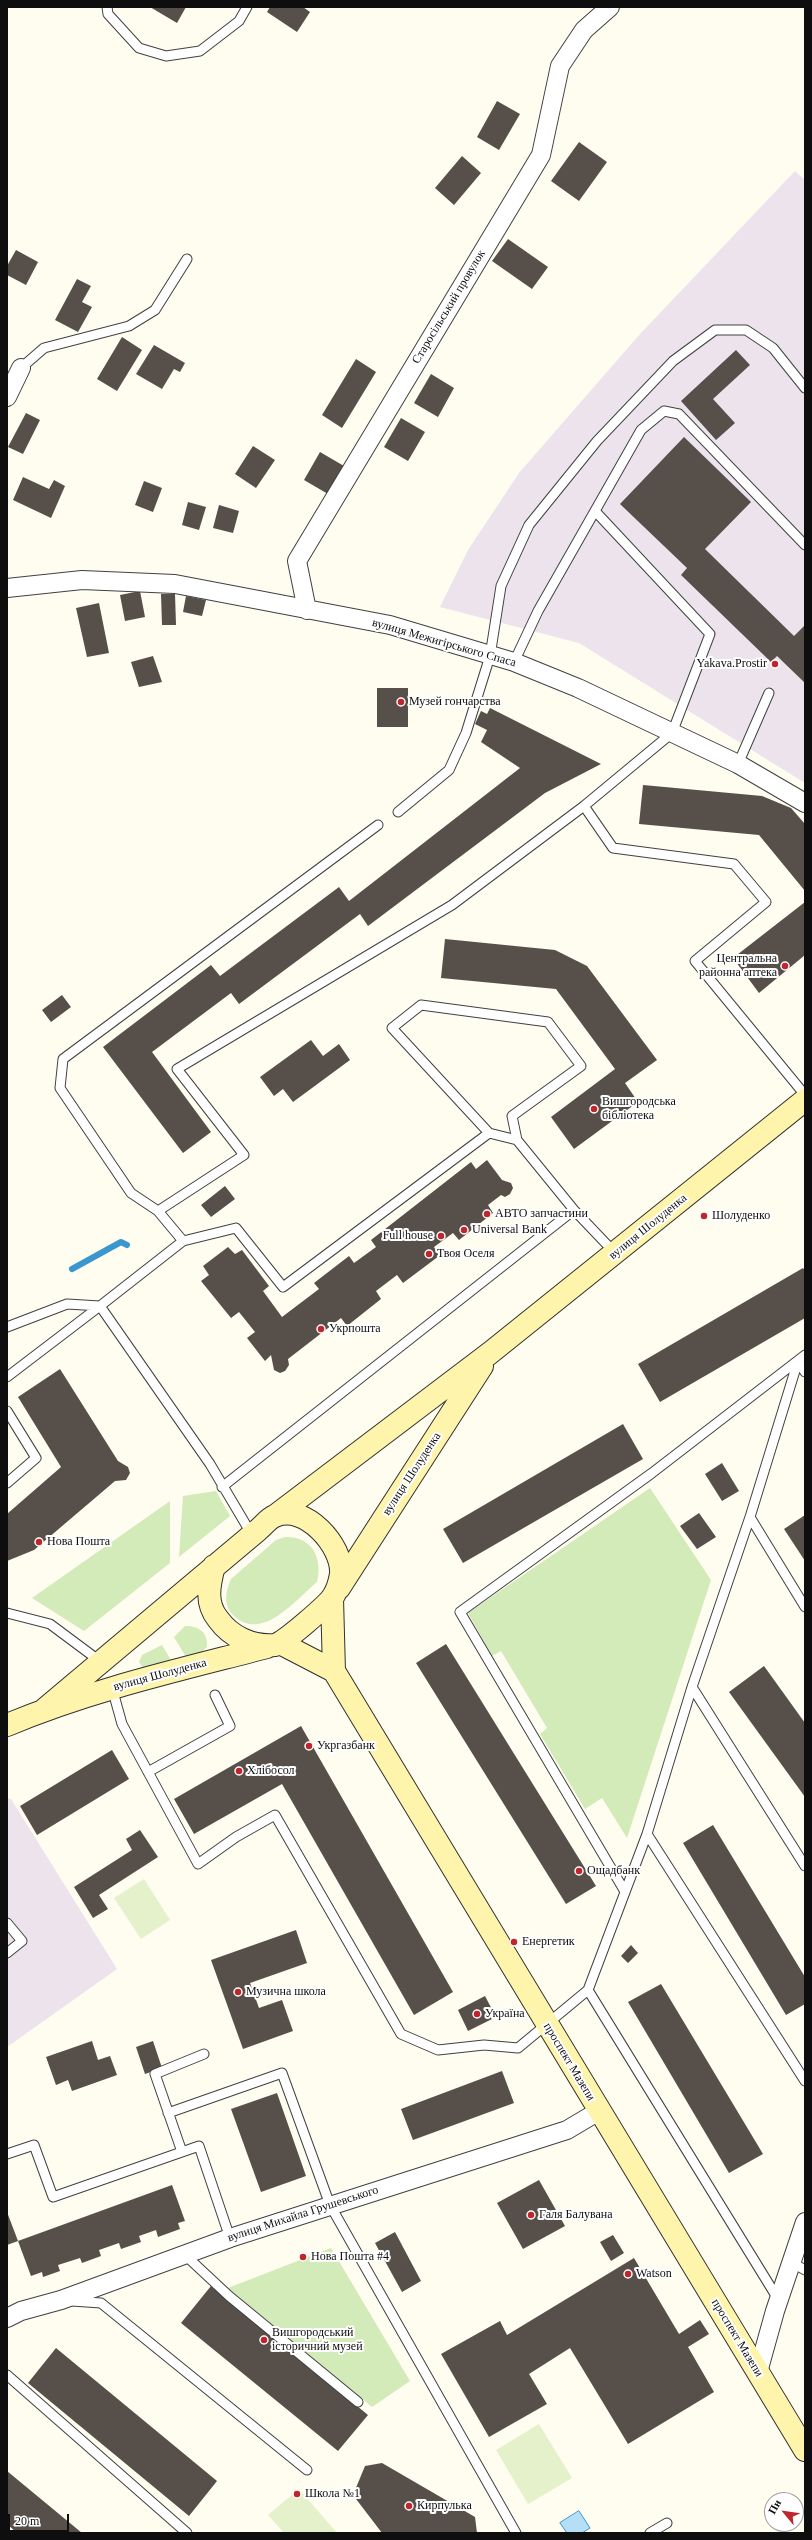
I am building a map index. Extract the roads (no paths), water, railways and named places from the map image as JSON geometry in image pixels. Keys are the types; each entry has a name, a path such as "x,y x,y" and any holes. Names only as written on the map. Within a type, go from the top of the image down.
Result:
{"main road":[{"name":"вулиця Шолуденка","path":"275,1516 490,1353 805,1100"},
{"name":"вулиця Шолуденка","path":"334,1596 490,1353"},
{"path":"278,1644 334,1596 341,1574 339,1562 333,1547 324,1533 312,1522 297,1515 275,1516 214,1566 209,1584 209,1604 217,1618 227,1630 240,1639 258,1644 278,1644 334,1671"},
{"name":"вулиця Шолуденка","path":"45,1709 214,1566"},
{"name":"проспект Мазепи","path":"334,1596 334,1671 546,2025 805,2450"},
{"name":"вулиця Шолуденка","path":"7,1725 45,1709 112,1688 278,1644"}],"street":[{"name":"Старосільський провулок","path":"307,610 297,561 541,155 560,66 584,30 610,7"},
{"path":"7,397 15,372"},
{"name":"вулиця Межигірського Спаса","path":"7,588 82,580 175,584 390,625 514,662 578,688 738,764 805,803"},
{"name":"вулиця Михайла Грушевського","path":"7,2318 21,2311 61,2300 230,2238 567,2130 598,2111"},
{"path":"758,2372 778,2299 798,2266 805,2222"}],"lane":[{"path":"107,7 108,14 139,48 166,56 200,51 239,21 247,7"},
{"path":"239,21 242,7"},
{"path":"15,372 44,348 129,326 155,310 187,259"},
{"path":"398,812 448,770 466,733 490,656 501,586 529,525 597,441 673,361 715,330 746,330 773,348 805,388"},
{"path":"514,662 538,611 641,430 664,411 679,414 805,545"},
{"path":"158,1211 244,1155 177,1069 452,905 584,806 672,733 710,634 595,511"},
{"path":"738,764 769,693"},
{"path":"584,806 612,848 734,864 766,902 695,961 805,1095"},
{"path":"183,1241 158,1211 131,1193 60,1088 63,1059 378,825"},
{"path":"517,1140 489,1133 392,1028 421,1005 548,1022 581,1066 512,1116 517,1140 574,1210 614,1253"},
{"path":"7,1377 183,1241 236,1228 283,1287 489,1133"},
{"path":"222,1487 574,1210"},
{"path":"7,1326 67,1304 100,1306"},
{"path":"100,1306 210,1464 222,1487 252,1535"},
{"path":"801,1358 805,1372"},
{"path":"112,1688 122,1724 198,1864 236,1837 274,1815 401,2034 438,2050 484,2046 518,2048 588,1990 624,1890 647,1834 692,1687 750,1517 801,1358"},
{"path":"624,1890 460,1612 652,1472 801,1358"},
{"path":"7,1411 36,1458 7,1483"},
{"path":"750,1517 805,1607"},
{"path":"7,1613 50,1624 101,1662"},
{"path":"692,1687 805,1866"},
{"path":"148,1772 230,1726 215,1695"},
{"path":"647,1834 805,2081"},
{"path":"7,1923 22,1941 7,1953"},
{"path":"588,1990 778,2299"},
{"path":"182,2152 155,2074 204,2054"},
{"path":"168,2113 282,2073 330,2205 516,2533"},
{"path":"7,2154 34,2146 53,2197 199,2146 230,2238"},
{"path":"184,2254 229,2296 358,2402"},
{"path":"61,2300 101,2303 307,2470"},
{"path":"7,2375 187,2533"},
{"path":"650,2533 667,2523"}],"water":[{"path":"579,2511 590,2528 582,2533 567,2533 560,2523"}],"waterway":[{"path":"72,1269 121,1242 127,1245"}],"place":[{"name":"Yakava.Prostir","path":"775,664"},
{"name":"Музей гончарства","path":"401,702"},
{"name":"Центральна районна аптека","path":"785,966"},
{"name":"Вишгородська бібліотека","path":"594,1109"},
{"name":"АВТО запчастини","path":"487,1214"},
{"name":"Шолуденко","path":"704,1216"},
{"name":"Universal Bank","path":"464,1230"},
{"name":"Full house","path":"441,1236"},
{"name":"Твоя Оселя","path":"429,1254"},
{"name":"Укрпошта","path":"321,1329"},
{"name":"Нова Пошта","path":"39,1542"},
{"name":"Укргазбанк","path":"309,1746"},
{"name":"Хлібосол","path":"239,1771"},
{"name":"Ощадбанк","path":"579,1871"},
{"name":"Енергетик","path":"514,1942"},
{"name":"Музична школа","path":"238,1992"},
{"name":"Україна","path":"477,2014"},
{"name":"Галя Балувана","path":"531,2215"},
{"name":"Нова Пошта #4","path":"303,2257"},
{"name":"Watson","path":"628,2274"},
{"name":"Вишгородський історичний музей","path":"264,2340"},
{"name":"Школа №1","path":"297,2494"},
{"name":"Кирпулька","path":"409,2506"}]}
